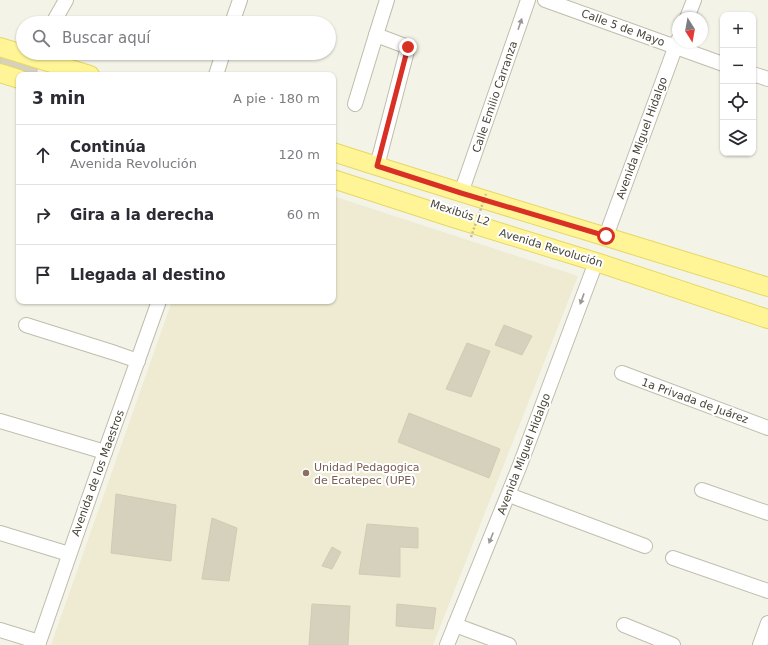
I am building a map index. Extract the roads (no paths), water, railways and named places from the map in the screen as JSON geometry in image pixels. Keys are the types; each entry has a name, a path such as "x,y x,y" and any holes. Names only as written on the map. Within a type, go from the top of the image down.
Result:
{"main road":[{"path":"0,47 16,51"},
{"path":"47,60 81,72"},
{"path":"0,73 16,78"},
{"path":"336,153 461,193 606,236 768,287"},
{"name":"Avenida Revolución","path":"336,180 596,262 768,319"}],"street":[{"path":"57,16 66,0"},
{"path":"234,16 240,0"},
{"path":"355,104 387,0"},
{"name":"Calle Emilio Carranza","path":"461,193 528,0"},
{"name":"Calle 5 de Mayo","path":"545,0 672,42"},
{"path":"689,12 694,0"},
{"path":"376,35 408,47 377,166"},
{"name":"Avenida Miguel Hidalgo","path":"606,236 676,48"},
{"name":"Calle 5 de Mayo","path":"686,48 720,63"},
{"path":"0,54 16,59"},
{"path":"19,60 58,72"},
{"path":"217,72 221,60"},
{"path":"0,67 16,72"},
{"path":"756,75 768,79"},
{"name":"Mexibús L2","path":"336,159 768,296"},
{"name":"Mexibús L2","path":"336,174 598,257 768,316"},
{"name":"Avenida Miguel Hidalgo","path":"447,645 509,495 596,262"},
{"name":"Avenida de los Maestros","path":"38,644 158,304"},
{"path":"26,325 138,361"},
{"name":"1a Privada de Juárez","path":"622,373 768,428"},
{"path":"0,421 105,452"},
{"path":"702,490 768,513"},
{"path":"509,495 645,546"},
{"path":"0,533 69,554"},
{"path":"673,558 768,591"},
{"path":"760,645 768,623"},
{"path":"455,625 509,645"},
{"path":"624,625 673,645"},
{"path":"0,630 38,644"}],"place":[{"name":"Unidad Pedagogica de Ecatepec (UPE)","path":"306,473"}]}
